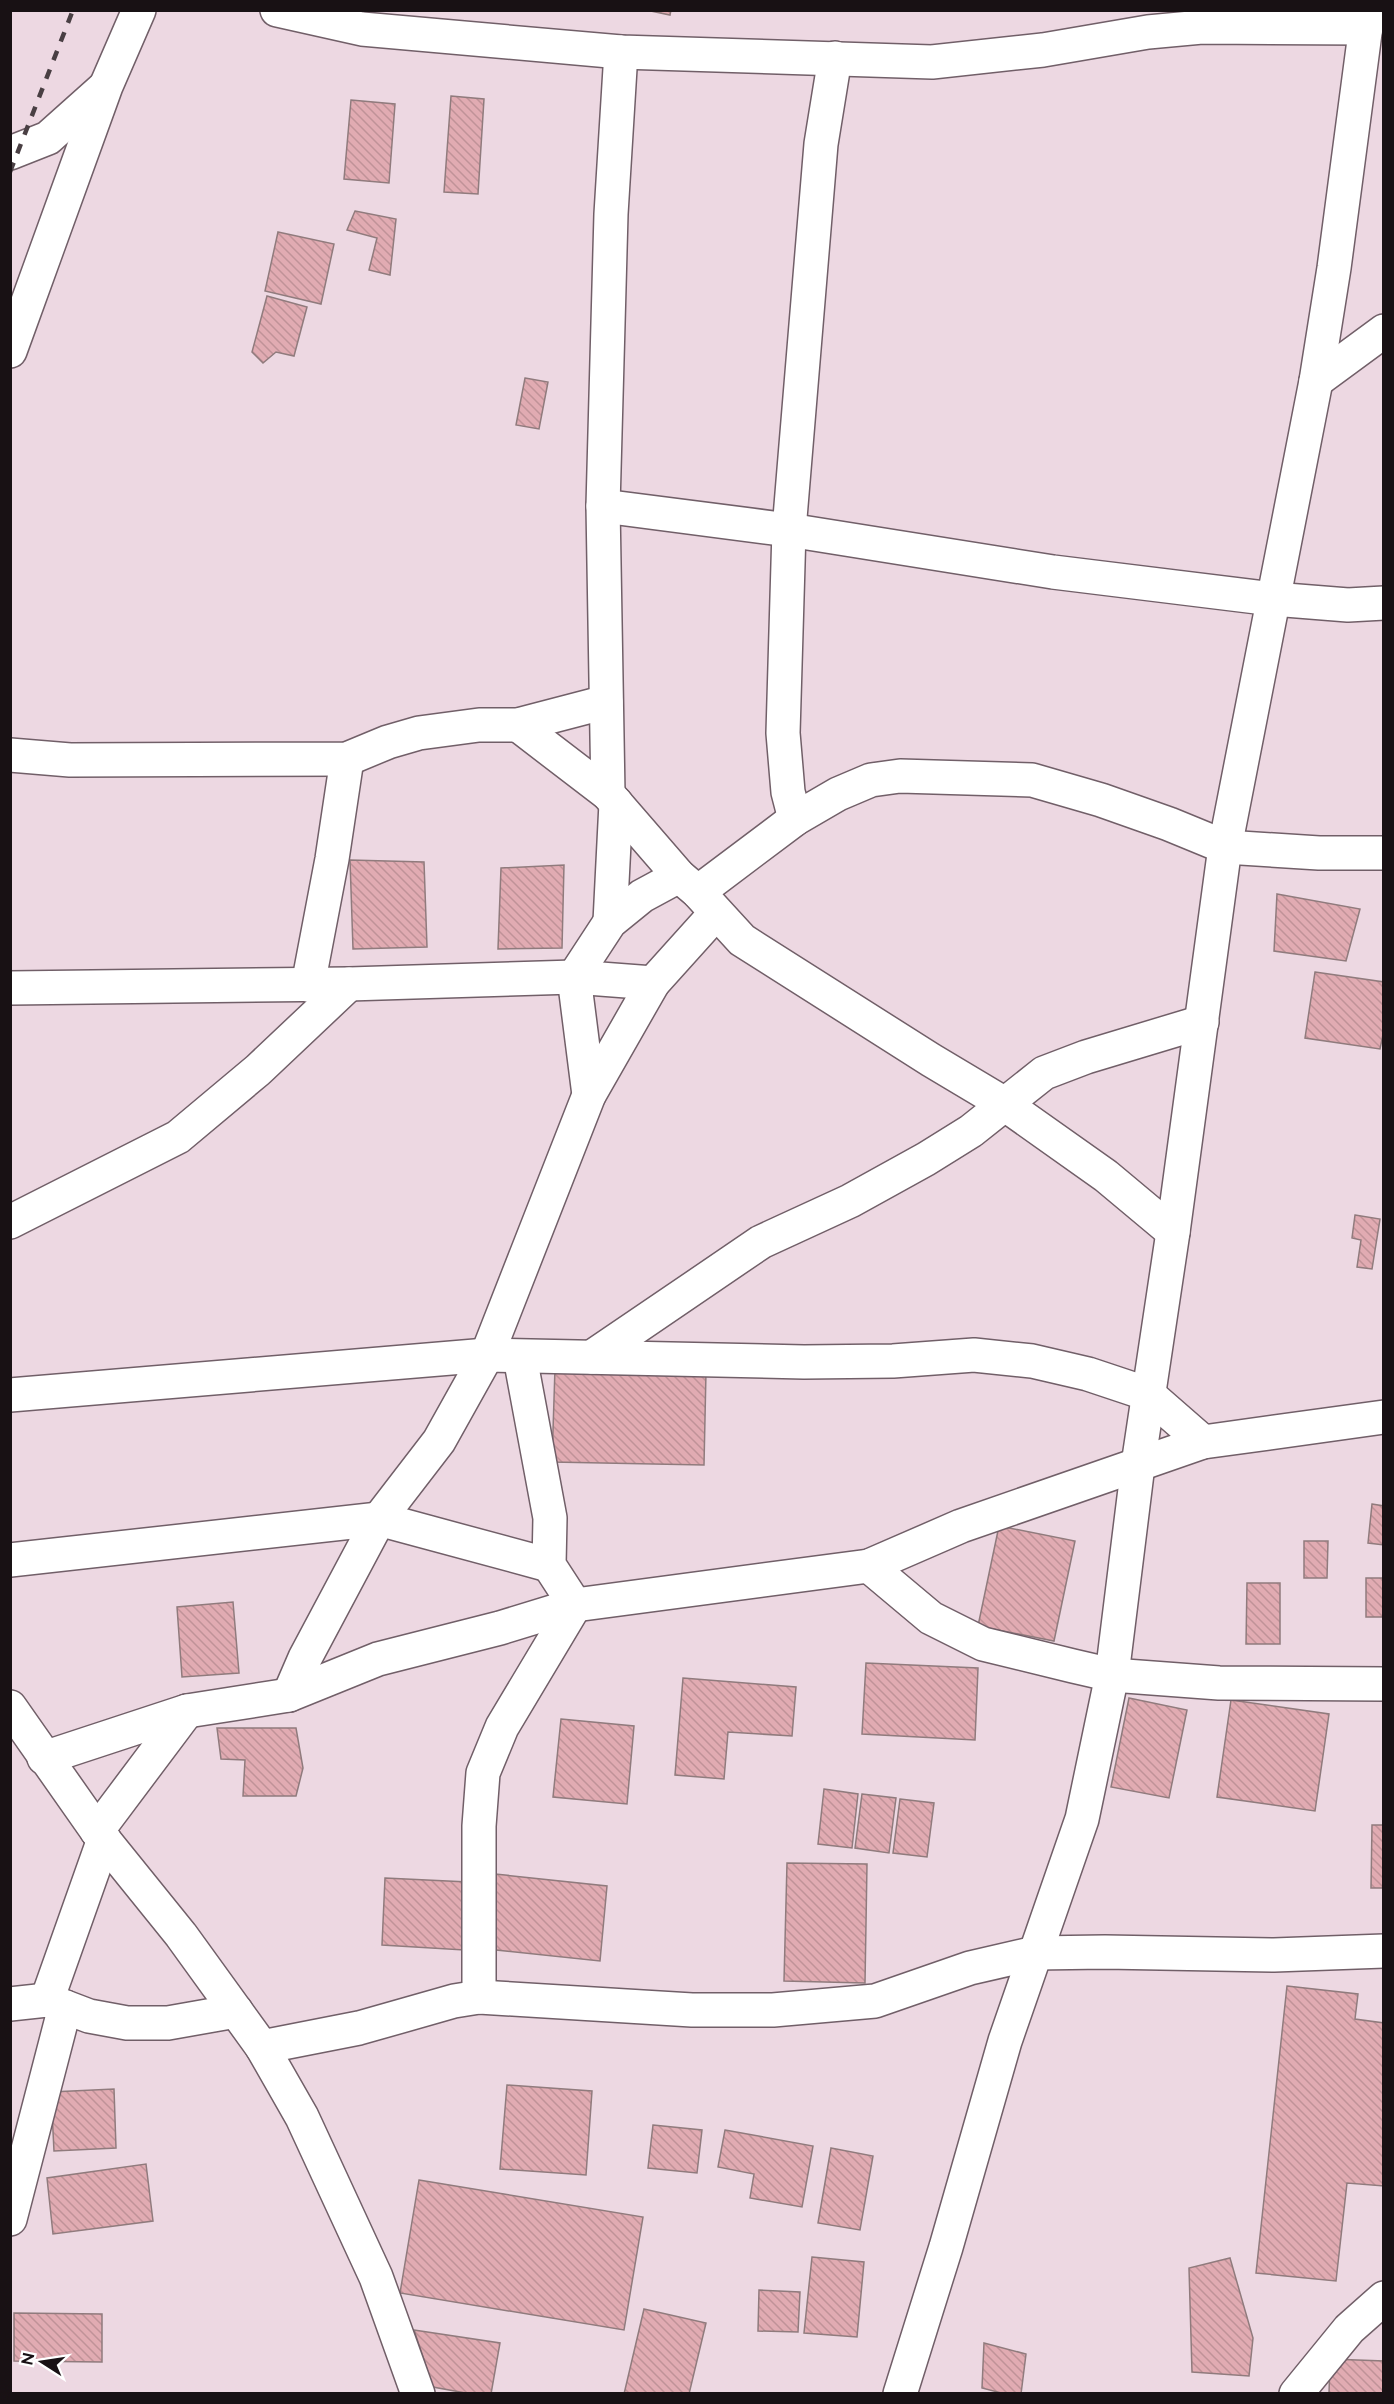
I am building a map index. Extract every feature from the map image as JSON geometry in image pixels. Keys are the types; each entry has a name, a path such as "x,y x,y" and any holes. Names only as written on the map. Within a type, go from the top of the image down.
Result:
{"street":[{"path":"10,351 106,86 139,10"},
{"path":"277,10 362,29 621,52 932,62 1043,50 1148,21 1216,18 1367,19 1334,268 1316,381 1225,847 1173,1232 1138,1465 1112,1675 1082,1819 1005,2041 946,2247 900,2394"},
{"path":"610,922 612,799 606,702 603,506 611,214 621,52"},
{"path":"795,819 788,792 783,733 789,530 820,156 835,58"},
{"path":"10,153 48,138 106,86"},
{"path":"1316,381 1383,331"},
{"path":"603,506 789,530 1053,572 1273,599 1348,605 1383,603"},
{"path":"10,755 82,760 347,759 388,742 419,733 479,725 518,725 606,702"},
{"path":"518,725 612,799 742,940 890,1035 1003,1103 1106,1176 1173,1232"},
{"path":"308,985 332,859 347,759"},
{"path":"289,1695 304,1658 379,1519 439,1441 487,1355 589,1095 653,983 698,893 795,819 838,794 872,780 900,776 1032,780 1101,800 1225,847 1318,853 1383,853"},
{"path":"589,1095 574,977 610,922 642,896 698,893"},
{"path":"10,988 308,985 574,977 653,983"},
{"path":"10,1221 178,1137 258,1070 349,984"},
{"path":"592,1357 761,1242 850,1201 971,1131 1003,1103 1044,1073 1086,1057 1202,1022"},
{"path":"10,1395 487,1355 893,1362 974,1355 1032,1361 1088,1374 1148,1394 1203,1442"},
{"path":"520,1357 550,1518 549,1565 575,1605"},
{"path":"44,1758 187,1711 289,1695 378,1659 500,1628 575,1605 869,1566 961,1526 1203,1442 1383,1417"},
{"path":"10,1560 379,1519 549,1565"},
{"path":"869,1566 931,1618 984,1644 1112,1675 1219,1683 1383,1684"},
{"path":"479,1997 479,1826 483,1773 502,1727 575,1605"},
{"path":"11,1708 44,1758 101,1835 181,1935 262,2047 302,2116 371,2267 418,2394"},
{"path":"10,2219 56,2003 101,1835 187,1711"},
{"path":"262,2047 359,2028 445,2003 479,1997 692,2010 773,2010 875,2001 970,1968 1035,1953 1274,1955 1383,1951"},
{"path":"10,2004 56,2003 89,2016 127,2023 168,2023 236,2011"},
{"path":"1296,2394 1349,2329 1383,2298"}],"building":[{"path":"646,10 671,10 670,15"},
{"path":"451,96 484,99 478,194 444,192"},
{"path":"351,100 395,104 389,183 344,179"},
{"path":"355,211 396,219 390,275 369,270 377,238 347,230"},
{"path":"278,232 334,244 321,304 265,291"},
{"path":"267,296 307,307 294,356 276,352 263,363 252,352"},
{"path":"525,378 548,382 539,429 516,425"},
{"path":"350,860 424,862 427,947 353,949"},
{"path":"564,865 562,948 498,949 501,868"},
{"path":"1277,894 1360,909 1346,961 1274,951"},
{"path":"1315,972 1384,982 1384,1030 1380,1049 1305,1038"},
{"path":"1355,1215 1380,1219 1372,1269 1357,1267 1361,1240 1352,1238"},
{"path":"555,1368 706,1372 704,1465 552,1462"},
{"path":"1372,1504 1384,1506 1384,1545 1368,1543"},
{"path":"999,1526 1075,1541 1054,1641 978,1626"},
{"path":"1304,1541 1328,1541 1327,1578 1304,1578"},
{"path":"1366,1578 1384,1578 1384,1617 1366,1617"},
{"path":"1247,1583 1280,1583 1280,1644 1246,1644"},
{"path":"233,1602 239,1673 182,1677 177,1607"},
{"path":"866,1663 978,1668 975,1740 862,1734"},
{"path":"683,1678 796,1687 792,1736 728,1732 724,1779 675,1775"},
{"path":"1129,1698 1187,1710 1169,1798 1111,1787"},
{"path":"1231,1700 1329,1714 1315,1811 1217,1797"},
{"path":"561,1719 634,1726 627,1804 553,1797"},
{"path":"217,1728 296,1728 303,1768 296,1796 243,1796 245,1760 221,1759"},
{"path":"824,1789 858,1794 852,1848 818,1844"},
{"path":"862,1794 896,1798 889,1853 855,1848"},
{"path":"900,1799 934,1803 927,1857 893,1853"},
{"path":"1372,1825 1384,1825 1384,1888 1371,1888"},
{"path":"787,1863 867,1864 865,1983 784,1981"},
{"path":"495,1874 607,1886 600,1961 487,1949"},
{"path":"385,1878 468,1882 464,1950 382,1945"},
{"path":"1287,1986 1358,1994 1355,2019 1384,2023 1384,2186 1347,2183 1336,2281 1256,2273"},
{"path":"507,2085 592,2091 586,2175 500,2169"},
{"path":"114,2089 116,2148 54,2151 51,2092"},
{"path":"653,2125 702,2130 697,2173 648,2168"},
{"path":"725,2130 813,2146 802,2207 750,2198 754,2174 718,2167"},
{"path":"831,2148 873,2156 860,2230 818,2223"},
{"path":"146,2164 153,2221 53,2234 47,2178"},
{"path":"419,2180 643,2217 624,2330 400,2293"},
{"path":"812,2257 864,2262 857,2337 804,2333"},
{"path":"1230,2258 1253,2338 1249,2376 1192,2372 1189,2268"},
{"path":"759,2290 800,2292 798,2332 758,2331"},
{"path":"644,2309 706,2323 689,2394 624,2394"},
{"path":"14,2313 102,2314 102,2362 14,2361"},
{"path":"414,2330 500,2343 491,2394 471,2394 433,2387"},
{"path":"984,2343 1026,2354 1021,2394 1005,2394 982,2388"},
{"path":"1330,2359 1384,2361 1384,2394 1329,2394"}],"railway":[{"path":"10,172 73,10"}]}
